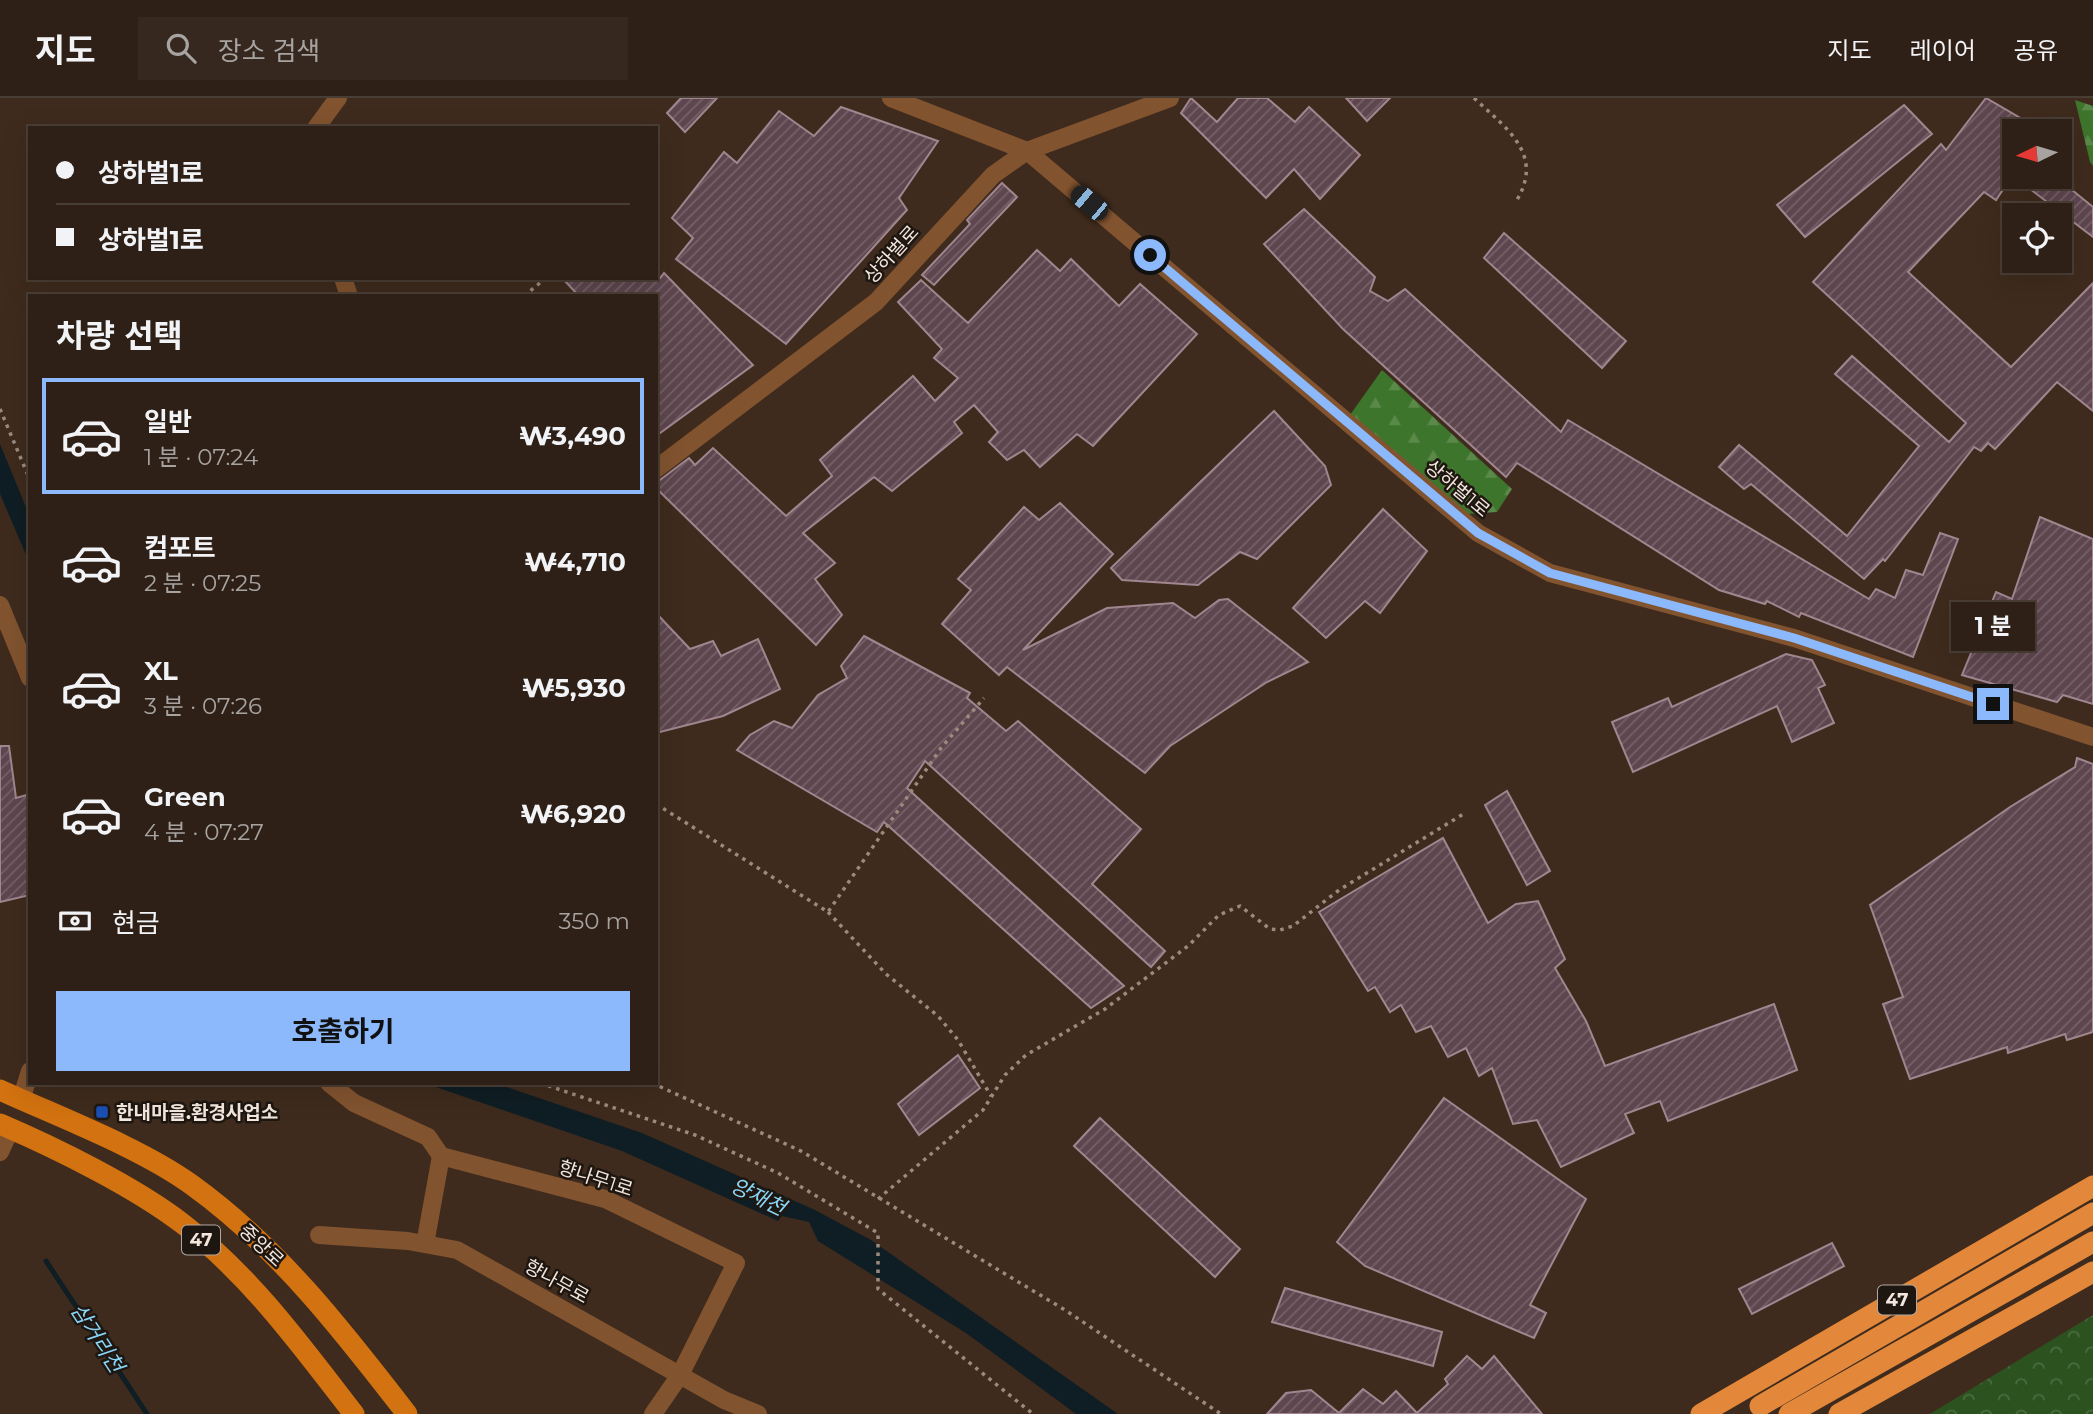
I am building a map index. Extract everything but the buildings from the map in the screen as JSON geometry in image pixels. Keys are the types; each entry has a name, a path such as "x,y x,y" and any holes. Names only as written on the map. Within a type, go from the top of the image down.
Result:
{"highway":[{"name":"47","path":"1701,1414 2093,1186"},
{"path":"1760,1406 2093,1213"},
{"path":"1789,1414 2093,1242"},
{"path":"1839,1414 2093,1273"}],"main road":[{"name":"중앙로","path":"0,1090 151,1161 191,1184 292,1274 407,1414"},
{"name":"중앙로","path":"5,1126 140,1196 183,1223 225,1261 277,1316 354,1414"}],"street":[{"path":"317,126 338,98"},
{"name":"상하벌1로","path":"891,98 1027,151 1478,533 1550,573 1794,638 2093,737"},
{"name":"상하벌로","path":"658,466 876,302 993,175 1027,151 1170,98"},
{"path":"0,605 28,673"},
{"path":"21,1100 28,1077"},
{"path":"332,1085 354,1103 428,1137 441,1156 425,1244"},
{"path":"0,1153 5,1126"},
{"name":"향나무1로","path":"441,1156 605,1199 736,1263 680,1375"},
{"name":"향나무로","path":"319,1235 425,1244 457,1250 724,1400 758,1414"},
{"path":"653,1414 680,1375"}],"path":[{"path":"1474,98 1516,136 1524,151 1526,169 1523,191 1515,204"},
{"path":"526,294 544,280"},
{"path":"0,409 28,475"},
{"path":"828,912 941,748 984,698"},
{"path":"658,805 828,912 886,974 938,1016 958,1040 991,1096"},
{"path":"878,1199 983,1110 1004,1075 1026,1055 1105,1009 1139,985 1188,946 1219,915 1240,906 1270,929 1280,930 1293,926 1339,890 1465,813"},
{"path":"546,1085 695,1135 778,1173 878,1233 878,1289 1033,1414"},
{"path":"656,1085 801,1151 1065,1310 1221,1414"}],"green space":[{"path":"2075,100 2093,106 2093,166 2090,162"},
{"path":"1382,370 1512,489 1497,512 1468,514 1350,415"},
{"path":"2093,1315 2093,1414 1930,1414"}],"water":[{"path":"0,444 28,512 28,559 0,494"},
{"name":"양재천","path":"430,1085 501,1085 642,1133 815,1210 871,1240 1118,1414 1076,1414 966,1333 818,1241 809,1222 782,1216 778,1221 622,1151"}],"waterway":[{"name":"삼거리천","path":"46,1261 147,1414"}],"place":[{"name":"한내마을.환경사업소","path":"102,1112"}],"route":[{"path":"1150,255 1478,533 1550,573 1794,638 1993,704"}]}
